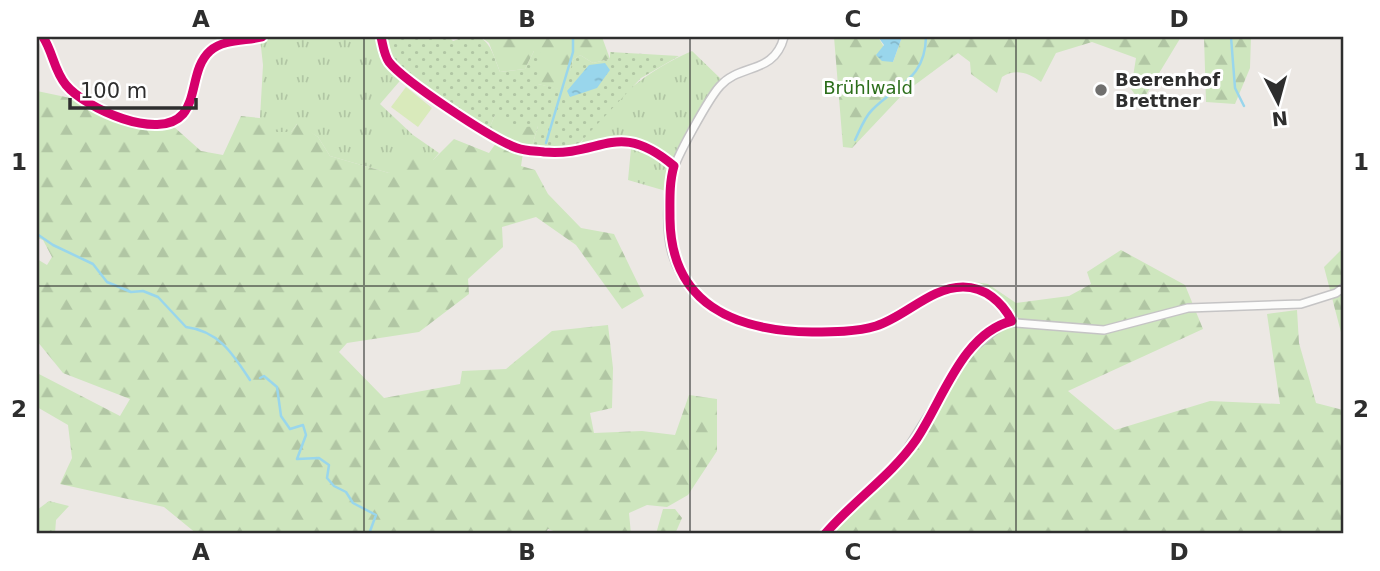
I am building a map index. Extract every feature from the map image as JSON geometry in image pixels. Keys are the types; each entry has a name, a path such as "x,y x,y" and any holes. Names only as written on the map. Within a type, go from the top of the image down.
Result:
{"street":[{"path":"43,37 61,78 80,98 122,120 153,123 177,120 185,112 203,59 209,51 217,46 262,37"},
{"path":"381,37 390,64 445,106 518,148 548,152 607,141 630,140 652,149 674,166"},
{"path":"784,37 771,61 722,84 674,166 670,203 670,246 689,285 705,302 733,319 778,331 876,326 947,289 965,287 985,291 1007,310 1012,321"},
{"path":"825,534 901,459 969,351 998,326 1012,321 1104,330 1188,308 1300,304 1336,293 1343,288"}],"green space":[{"path":"473,36 480,38 489,47 500,72 525,69 534,51 541,49 538,84 565,90 573,60 580,55 593,63 610,59 610,52 679,56 641,78 573,150 538,151 532,146 538,126 512,128 495,115 489,129 501,136 499,139 488,133 390,64 381,37 449,37 453,41"},
{"path":"381,37 405,75 380,104 413,135 439,153 433,160 389,173 330,156 318,137 297,124 291,132 273,132 260,118 263,65 260,38"},
{"path":"481,37 602,37 610,59 593,63 580,55 573,60 566,91 538,84 534,51 525,69 500,72 489,43"},
{"name":"Brühlwald","path":"834,37 878,37 893,62 902,37 1181,37 1141,103 1131,89 1136,58 1092,42 1056,53 1041,82 1022,73 1007,74 1002,77 997,93 971,74 970,62 958,53 904,93 852,148 843,147"},
{"path":"1204,37 1251,37 1250,68 1235,104 1206,102"},
{"path":"692,51 721,79 704,102 678,148 666,191 628,180 632,138 581,143 615,101 645,77"},
{"path":"406,87 432,108 418,127 391,107"},
{"path":"37,91 75,99 92,112 122,124 173,126 201,151 223,155 241,116 269,119 274,132 291,132 298,123 318,137 330,156 389,173 404,155 433,160 454,139 489,153 501,136 489,129 495,115 538,126 532,146 523,153 521,166 535,170 548,194 581,228 614,234 644,296 622,309 576,245 536,217 502,227 503,247 468,279 469,294 419,332 347,343 339,352 384,398 460,384 462,371 506,369 552,331 608,325 613,368 612,408 590,413 594,433 642,431 675,435 689,395 717,399 717,451 688,495 667,507 647,505 629,513 631,534 601,534 600,531 574,535 548,529 545,534 197,534 164,507 60,484 72,458 68,425 37,407 37,373 120,416 130,399 63,373 37,341 37,259 47,265 52,257 43,240 37,238"},
{"path":"1343,248 1343,340 1324,267"},
{"path":"1121,250 1185,285 1203,329 1068,391 1115,430 1210,401 1280,404 1267,314 1297,310 1299,343 1316,403 1343,410 1343,534 818,534 855,497 866,500 897,471 922,438 968,361 991,336 1018,318 983,295 969,292 969,281 988,284 1016,303 1069,296 1091,284 1087,272"},
{"path":"49,501 69,506 56,520 55,534 37,534 37,510"},
{"path":"663,509 675,509 682,518 675,534 656,534"}],"water":[{"path":"878,37 902,37 893,62 882,61 876,55 884,45"},
{"path":"605,63 610,70 597,88 570,97 567,91 589,65"}],"waterway":[{"path":"546,143 573,52 573,37"},
{"path":"855,140 869,113 915,72 921,62 926,37"},
{"path":"1231,37 1235,88 1244,106"},
{"path":"37,234 53,245 93,264 107,282 131,292 143,291 158,297 186,327 208,333 224,345 250,380"},
{"path":"260,378 264,376 277,387 281,416 290,429 303,425 306,435 297,459 319,458 329,465 327,478 334,486 346,492 353,503 376,515 369,534"}],"cycle path":[{"path":"43,37 62,80 75,94 105,112 123,119 157,125 172,122 183,114 191,99 200,65 210,51 228,42 262,37"},
{"path":"381,37 387,59 398,71 470,122 505,143 517,148 544,152 581,150 609,143 638,144 674,166 670,219 673,249 682,273 695,292 713,307 734,318 758,326 784,330 828,332 860,329 887,322 940,292 963,287 986,293 1003,308 1012,321 995,328 980,339 955,371 926,424 906,453 825,534"}],"place":[{"name":"Beerenhof Brettner","path":"1101,90"}]}
